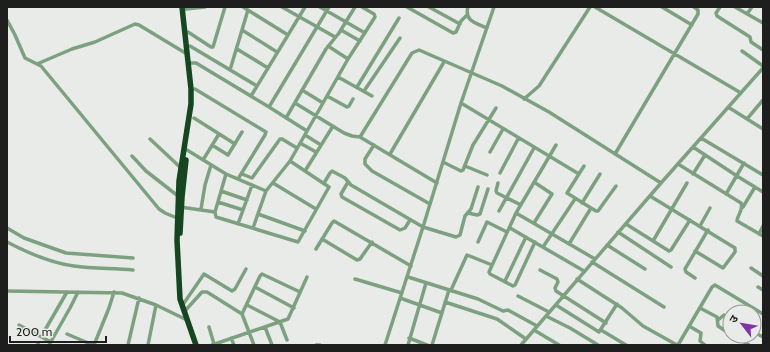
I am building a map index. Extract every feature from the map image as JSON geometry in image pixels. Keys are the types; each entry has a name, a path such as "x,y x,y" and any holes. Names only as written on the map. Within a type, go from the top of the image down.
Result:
{"highway":[{"path":"184,8 190,46 191,104 178,196 184,308"},
{"path":"184,8 187,54 195,89 194,118 187,150 177,218 176,240 180,299 196,345"}],"street":[{"path":"184,8 205,7"},
{"path":"188,32 213,47 224,7"},
{"path":"243,7 288,35"},
{"path":"282,7 335,37"},
{"path":"251,96 305,7"},
{"path":"320,7 328,9 365,33"},
{"path":"286,118 328,46 341,30 355,7"},
{"path":"253,228 266,191 290,161 375,15 362,7"},
{"path":"407,7 452,33 456,32 461,20 467,15"},
{"path":"430,7 460,24"},
{"path":"468,7 467,15 469,19 487,28"},
{"path":"385,345 437,183 460,103 494,7"},
{"path":"524,99 539,86 590,7"},
{"path":"595,7 741,93"},
{"path":"662,7 667,8 692,25"},
{"path":"615,154 675,55 699,12 694,7"},
{"path":"720,7 716,13 717,16 750,37 751,42 763,50"},
{"path":"735,7 763,23"},
{"path":"747,14 752,7"},
{"path":"269,107 328,9"},
{"path":"230,70 248,10"},
{"path":"357,87 399,18"},
{"path":"7,20 25,58 37,64 94,129 155,204 165,213 177,218"},
{"path":"37,64 72,49 95,42 136,24 187,54"},
{"path":"242,30 277,52"},
{"path":"341,30 360,41"},
{"path":"364,91 400,38"},
{"path":"190,46 257,86"},
{"path":"328,46 348,59"},
{"path":"237,49 268,68"},
{"path":"360,137 412,53 419,50 496,83 548,112 661,183"},
{"path":"521,345 593,260 763,68 742,51"},
{"path":"390,154 444,62"},
{"path":"190,63 196,63 269,107 321,145"},
{"path":"338,77 372,96"},
{"path":"195,89 265,131 266,135 238,180"},
{"path":"302,90 323,103"},
{"path":"327,96 347,107 353,99"},
{"path":"747,119 763,100"},
{"path":"295,103 347,134 360,137 437,183"},
{"path":"460,103 579,174"},
{"path":"728,107 763,129"},
{"path":"443,162 461,171 463,170 473,145 487,120 496,108"},
{"path":"194,118 235,144"},
{"path":"305,171 333,126"},
{"path":"490,152 503,129"},
{"path":"212,145 227,155 242,132"},
{"path":"203,160 219,134"},
{"path":"701,138 763,175"},
{"path":"150,139 181,168"},
{"path":"242,174 252,178 280,139 298,148"},
{"path":"500,173 518,139"},
{"path":"300,143 316,152"},
{"path":"374,145 365,159 364,164 372,171 430,204"},
{"path":"535,242 516,284 513,286 490,274 489,272 516,213 556,145"},
{"path":"693,147 763,192"},
{"path":"499,211 534,148"},
{"path":"187,150 226,174 266,191"},
{"path":"693,174 705,155"},
{"path":"132,156 146,171 178,196"},
{"path":"226,174 215,212 216,217 298,242 329,189 329,186 290,161"},
{"path":"726,194 744,163"},
{"path":"678,164 741,203 742,208"},
{"path":"201,209 205,185 211,165"},
{"path":"465,166 487,175"},
{"path":"584,166 568,192 568,195 574,199 596,211 599,210 616,186"},
{"path":"324,183 332,171 423,227 458,237 460,235 465,216 471,210 478,187"},
{"path":"582,203 600,174"},
{"path":"348,182 342,197 400,230 405,228 410,220"},
{"path":"534,182 550,191 552,194 534,223"},
{"path":"273,183 316,209"},
{"path":"498,183 496,192 521,205"},
{"path":"653,241 687,183"},
{"path":"238,224 252,185"},
{"path":"755,187 742,208 737,221 763,236"},
{"path":"468,213 477,215 480,214 488,189"},
{"path":"221,191 247,200"},
{"path":"650,196 735,247 735,252 723,268 695,251"},
{"path":"542,247 574,199"},
{"path":"218,202 243,210"},
{"path":"179,206 215,212"},
{"path":"569,244 591,208"},
{"path":"700,226 710,208"},
{"path":"516,213 569,244 664,307"},
{"path":"258,214 305,231"},
{"path":"626,224 670,251 690,220"},
{"path":"316,249 334,221 411,266"},
{"path":"478,242 487,222 507,232"},
{"path":"759,234 763,226"},
{"path":"7,228 24,238 66,253 132,258"},
{"path":"510,228 584,271"},
{"path":"695,278 685,271 708,230"},
{"path":"618,232 670,267"},
{"path":"505,281 526,237"},
{"path":"322,239 357,260 360,259 372,242"},
{"path":"7,242 38,256 64,264 80,267 132,270"},
{"path":"607,245 645,269"},
{"path":"432,345 445,302 467,255 492,265"},
{"path":"751,268 763,276"},
{"path":"184,308 204,274 232,291 235,289 246,270"},
{"path":"540,270 558,280 555,290 606,323"},
{"path":"242,314 260,276 263,274 300,292"},
{"path":"408,276 478,299 503,311 508,310 559,345"},
{"path":"209,327 213,345 280,322 289,317 307,277"},
{"path":"355,279 402,293"},
{"path":"577,279 618,304 639,322 677,345 712,287 715,285 763,314"},
{"path":"408,345 426,282"},
{"path":"255,287 294,308"},
{"path":"758,287 763,290"},
{"path":"7,291 122,293 156,305 187,320"},
{"path":"45,330 67,292"},
{"path":"19,325 50,343 78,292"},
{"path":"67,334 93,345 109,308 114,292"},
{"path":"184,308 202,292 205,292 242,314 254,345"},
{"path":"518,296 549,312"},
{"path":"128,345 139,298"},
{"path":"400,298 442,313"},
{"path":"445,302 497,319 526,339"},
{"path":"247,304 280,322 287,340"},
{"path":"602,330 618,304"},
{"path":"148,345 156,305"},
{"path":"556,305 599,332 602,330 626,345"},
{"path":"700,308 716,317 718,320 718,326 722,329"},
{"path":"546,316 570,328 598,345"},
{"path":"718,320 722,317"},
{"path":"689,326 701,333 700,341 705,345"},
{"path":"265,327 272,345"},
{"path":"231,338 234,345"},
{"path":"409,338 427,345"}]}
